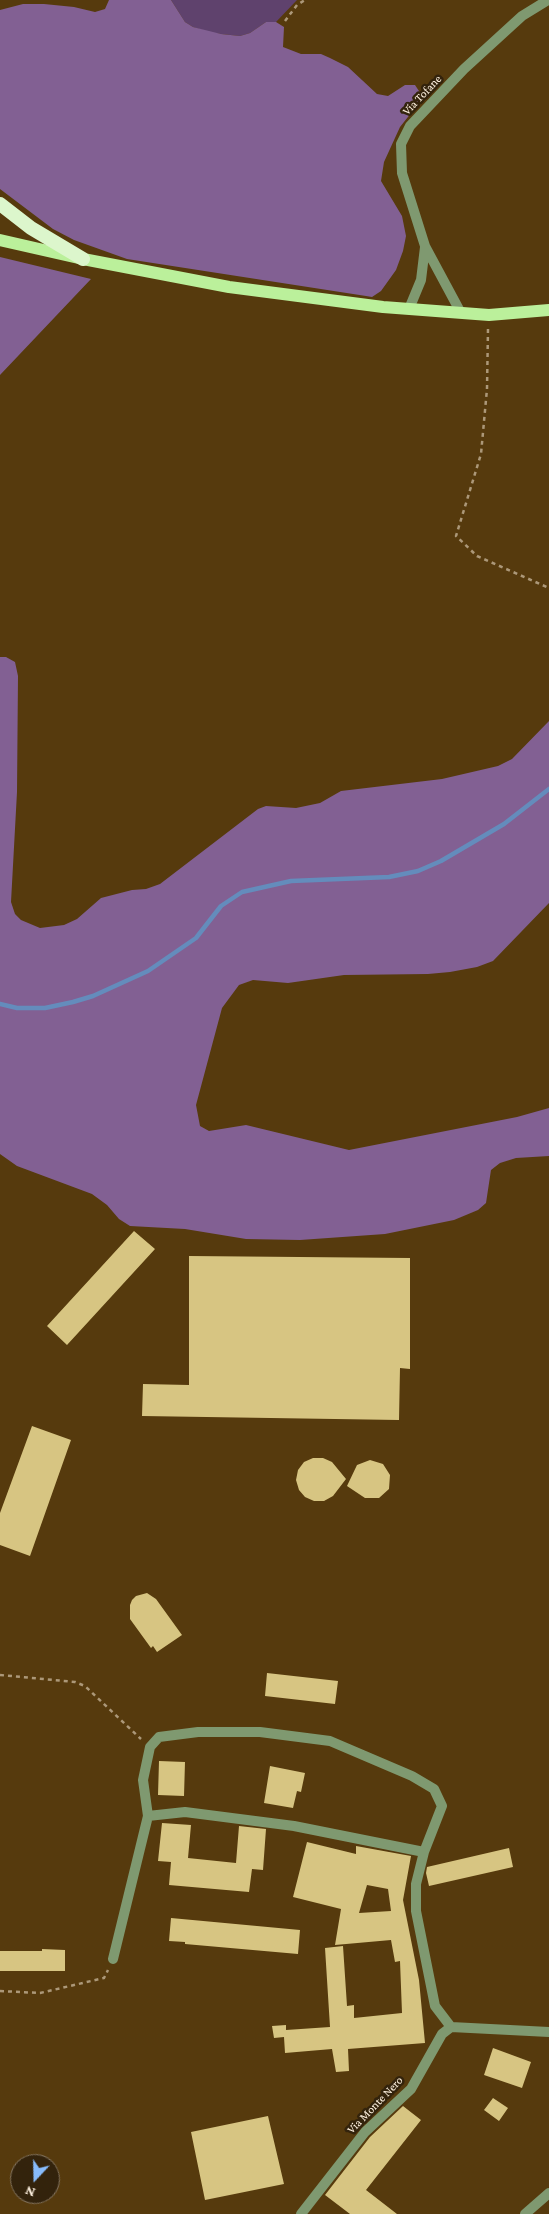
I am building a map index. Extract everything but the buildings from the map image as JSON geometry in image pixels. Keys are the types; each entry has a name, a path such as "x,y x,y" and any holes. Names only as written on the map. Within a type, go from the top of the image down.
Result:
{"highway":[{"path":"0,204 31,228 83,259"}],"main road":[{"path":"0,240 83,259 229,287 383,307 490,315 549,310"}],"street":[{"name":"Via Tofane","path":"460,313 425,246 402,173 401,144 410,126 464,69 522,16 548,0"},
{"name":"Via Tofane","path":"409,309 421,280 425,246"},
{"path":"112,1959 148,1816 143,1780 150,1747 159,1737 198,1732 260,1732 330,1741 412,1776 434,1789 442,1806 424,1852 416,1884 416,1911 436,2006 451,2027 549,2032"},
{"path":"148,1816 185,1812 294,1826 424,1852"},
{"name":"Via Monte Nero","path":"301,2214 365,2132 411,2089 442,2034 451,2027"},
{"path":"525,2214 549,2193"}],"path":[{"path":"285,21 297,5 305,0"},
{"path":"490,315 487,390 481,454 456,536 477,556 549,588"},
{"path":"0,1675 75,1682 85,1686 150,1747"},
{"path":"0,1991 40,1993 104,1978 112,1959"}],"shaded area":[{"path":"109,0 171,0 185,22 193,27 221,34 240,36 250,33 266,22 276,22 284,27 283,47 301,54 321,54 348,67 377,94 388,96 405,85 415,85 421,94 419,103 400,127 384,162 381,181 402,216 406,236 396,270 381,291 372,297 127,259 74,240 53,229 0,189 0,10 23,4 44,4 74,7 95,12 105,9"},
{"path":"171,0 297,0 276,22 266,22 250,33 240,36 212,33 193,27 185,22"},
{"path":"0,257 91,279 0,375"},
{"path":"0,657 6,657 15,662 18,676 17,792 11,902 15,914 21,920 40,928 64,925 77,919 101,898 132,890 146,889 160,884 258,809 266,806 296,808 320,803 341,791 442,779 498,766 512,759 549,721 549,903 493,961 477,967 428,974 344,975 288,983 253,980 239,985 222,1008 196,1105 200,1126 209,1131 246,1125 349,1150 517,1117 549,1108 549,1156 516,1158 500,1163 491,1170 486,1203 478,1210 454,1220 385,1234 300,1240 246,1239 185,1229 130,1226 119,1219 107,1205 92,1194 17,1166 0,1154"}],"waterway":[{"path":"0,1004 17,1008 45,1008 73,1002 93,996 148,971 196,938 221,906 242,892 291,881 389,877 418,871 441,861 504,824 549,789"}]}
